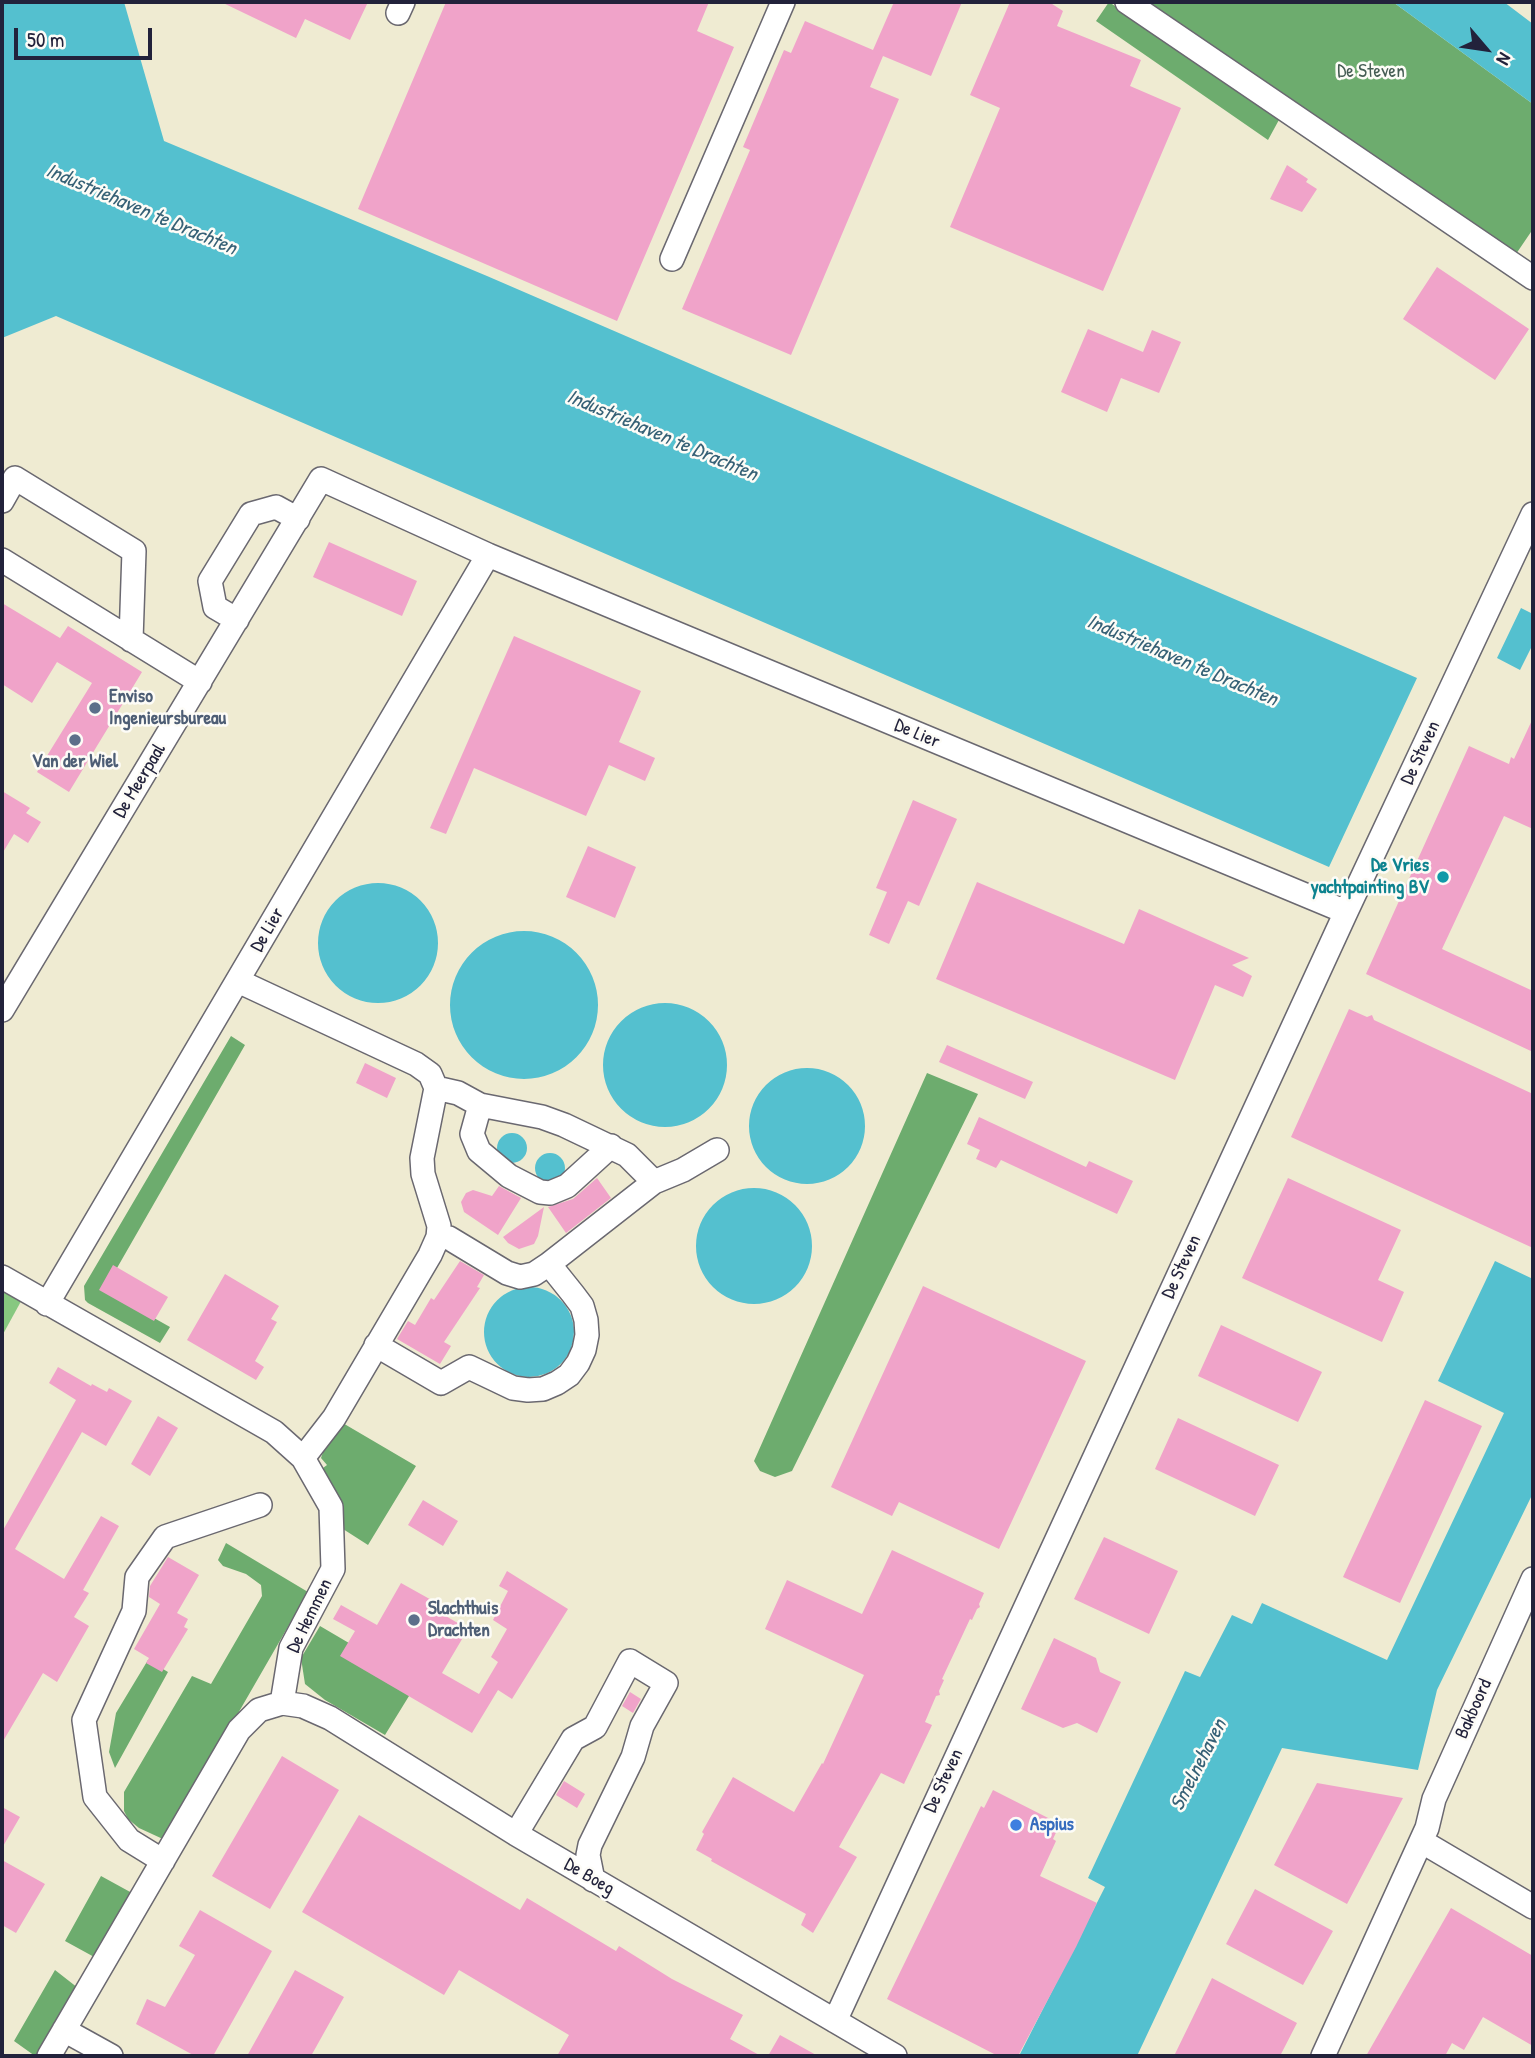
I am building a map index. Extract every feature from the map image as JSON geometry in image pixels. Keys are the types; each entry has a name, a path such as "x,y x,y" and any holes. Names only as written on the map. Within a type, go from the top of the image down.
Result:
{"street":[{"path":"672,259 783,2"},
{"path":"1128,2 1530,270"},
{"path":"2,501 15,478 134,551 131,640"},
{"name":"De Meerpaal","path":"2,1010 321,479"},
{"name":"De Lier","path":"321,479 488,555 1346,912"},
{"path":"237,621 215,607 210,581 251,514 276,507 298,519"},
{"name":"De Steven","path":"835,2021 1346,912 1533,514"},
{"name":"De Lier","path":"47,1304 488,555"},
{"path":"2,560 200,682"},
{"path":"238,981 416,1064 430,1074 436,1088 422,1158 423,1174 439,1226 438,1237 334,1418 303,1458"},
{"path":"436,1088 458,1093 480,1105 542,1117 611,1146 639,1165 654,1182"},
{"path":"480,1105 472,1135 479,1151 509,1176 540,1192 550,1193 566,1186 611,1146"},
{"path":"438,1237 449,1238 507,1273 520,1277 534,1274 654,1182 683,1170 717,1150"},
{"path":"376,1345 441,1383 469,1367 513,1388 543,1389 557,1383 569,1375 584,1350 586,1320 582,1306 549,1264"},
{"name":"De Hemmen","path":"2,1277 274,1432 303,1458 331,1507 333,1569 291,1648 282,1703"},
{"path":"163,1861 129,1840 94,1797 84,1720 134,1611 137,1577 165,1537 260,1505"},
{"name":"Bakboord","path":"1323,2056 1427,1828 1434,1799 1533,1579"},
{"path":"516,1835 573,1739 595,1727 631,1661 666,1683 642,1726 633,1757 590,1845 588,1855 593,1880"},
{"path":"49,2056 239,1730 259,1710 282,1703"},
{"name":"De Boeg","path":"282,1703 303,1706 330,1718 516,1835 895,2056"},
{"path":"1421,1840 1533,1907"},
{"path":"64,2030 111,2056"}],"green space":[{"path":"1109,2 1280,118 1268,140 1096,21"},
{"name":"De Steven","path":"1144,2 1393,2 1533,104 1533,229 1516,254"},
{"path":"231,1036 245,1045 117,1268 115,1296 170,1327 160,1343 88,1303 85,1300 84,1286"},
{"path":"927,1073 978,1094 792,1471 775,1477 760,1471 754,1461"},
{"path":"2,1281 25,1294 2,1336"},
{"path":"341,1422 416,1466 368,1545 343,1529 335,1490 323,1468 327,1465 321,1458 324,1449"},
{"path":"226,1543 308,1592 165,1840 139,1828 128,1819 124,1811 124,1792 192,1676 211,1684 262,1596 261,1585 246,1574 223,1566 218,1560"},
{"path":"320,1626 417,1683 385,1735 325,1700 305,1684 301,1658"},
{"path":"148,1660 168,1672 115,1768 109,1752 116,1713"},
{"path":"101,1876 132,1893 96,1958 65,1941"},
{"path":"55,1970 78,1988 38,2056 35,2056 14,2041"}],"water":[{"name":"Industriehaven te Drachten","path":"2,2 124,2 164,141 487,276 1417,678 1329,867 56,316 2,338"},
{"path":"1393,2 1504,2 1533,24 1533,104"},
{"path":"1521,608 1533,614 1533,644 1520,670 1497,658"},
{"path":"378,883 401,887 421,900 434,920 438,943 434,966 421,986 401,999 378,1003 355,999 335,986 322,966 318,943 322,920 335,900 355,887"},
{"path":"524,931 552,937 565,943 576,953 586,964 592,977 598,1005 592,1033 586,1046 576,1057 565,1067 552,1073 524,1079 496,1073 483,1067 472,1057 462,1046 456,1033 450,1005 456,977 462,964 472,953 483,943 496,937"},
{"path":"665,1003 689,1008 709,1021 722,1041 727,1065 722,1089 709,1109 689,1122 665,1127 641,1122 621,1109 608,1089 603,1065 608,1041 621,1021 641,1008"},
{"path":"807,1068 829,1072 848,1085 861,1104 865,1126 861,1148 848,1167 829,1180 807,1184 785,1180 766,1167 753,1148 749,1126 753,1104 766,1085 785,1072"},
{"path":"512,1133 523,1137 527,1148 523,1159 512,1163 501,1159 497,1148 501,1137"},
{"path":"550,1153 561,1157 565,1168 561,1179 550,1183 539,1179 535,1168 539,1157"},
{"path":"754,1188 776,1192 795,1205 808,1224 812,1246 808,1268 795,1287 776,1300 754,1304 732,1300 713,1287 700,1268 696,1246 700,1224 713,1205 732,1192"},
{"name":"Smelnehaven","path":"1495,1261 1533,1279 1533,1493 1437,1690 1418,1770 1282,1748 1137,2056 1019,2056 1105,1887 1088,1878 1185,1671 1200,1677 1232,1615 1252,1624 1262,1603 1387,1660 1504,1413 1438,1381"},
{"path":"529,1287 546,1291 561,1300 570,1315 574,1332 570,1349 561,1364 546,1373 529,1377 512,1373 497,1364 488,1349 484,1332 488,1315 497,1300 512,1291"}],"building":[{"path":"221,2 368,2 350,40 305,19 296,38"},
{"path":"446,2 709,2 697,31 734,47 617,321 358,209"},
{"path":"894,2 962,2 931,76 883,56 870,87 899,99 791,355 682,309 750,150 743,147 784,50 791,53 805,21 873,50"},
{"path":"1010,2 1049,2 1063,11 1057,26 1141,60 1130,86 1181,108 1103,291 950,227 1000,108 970,95"},
{"path":"1287,165 1308,179 1306,182 1317,189 1302,212 1270,199"},
{"path":"1437,267 1529,329 1495,380 1403,319"},
{"path":"1088,329 1143,352 1152,330 1181,342 1159,393 1121,378 1107,412 1061,392"},
{"path":"329,542 417,581 402,616 313,577"},
{"path":"2,603 60,638 68,626 142,672 69,792 37,772 92,683 57,662 32,703 2,684"},
{"path":"514,636 641,691 619,742 655,758 645,781 609,765 586,816 474,768 446,834 430,828"},
{"name":"De Vries yachtpainting BV","path":"1533,718 1533,829 1504,816 1442,949 1533,991 1533,1052 1366,974 1469,746 1509,764 1511,757 1514,759"},
{"path":"2,791 30,808 26,813 41,822 28,843 14,834 2,854"},
{"path":"913,800 957,819 919,906 908,901 889,944 869,935 887,892 876,888"},
{"path":"588,846 636,867 615,918 566,897"},
{"path":"977,882 1124,944 1139,909 1249,958 1232,965 1252,976 1243,997 1215,985 1175,1080 936,979"},
{"path":"1349,1009 1367,1017 1372,1015 1374,1020 1533,1094 1533,1248 1291,1137"},
{"path":"947,1045 1033,1082 1025,1099 939,1062"},
{"path":"365,1063 396,1078 387,1098 356,1083"},
{"path":"979,1117 1086,1167 1089,1161 1133,1181 1117,1214 1001,1160 996,1168 976,1159 980,1150 967,1144"},
{"path":"597,1178 611,1198 566,1233 548,1207 573,1199"},
{"path":"1288,1178 1401,1230 1378,1280 1404,1292 1382,1342 1242,1278"},
{"path":"499,1186 521,1198 498,1235 464,1212 461,1202 466,1193 473,1190 492,1196"},
{"path":"544,1207 534,1244 519,1249 508,1243 503,1237"},
{"path":"460,1261 484,1275 477,1287 480,1288 444,1342 451,1346 440,1364 397,1339 408,1321 415,1325 431,1298 434,1300"},
{"path":"113,1265 168,1297 154,1321 99,1290"},
{"path":"225,1274 279,1306 271,1319 277,1322 255,1361 264,1367 256,1380 187,1340"},
{"path":"923,1286 1086,1361 999,1549 899,1502 892,1516 831,1487"},
{"path":"1221,1325 1322,1372 1298,1422 1198,1376"},
{"path":"58,1367 91,1386 92,1384 107,1392 109,1388 132,1401 106,1446 82,1432 15,1549 64,1579 101,1516 119,1526 83,1590 89,1593 74,1617 89,1626 57,1682 43,1673 2,1743 2,1532 76,1400 49,1383"},
{"path":"1425,1400 1482,1426 1400,1603 1343,1577"},
{"path":"158,1416 178,1428 150,1476 131,1464"},
{"path":"1178,1418 1279,1465 1255,1516 1155,1469"},
{"path":"423,1500 458,1521 443,1546 408,1525"},
{"path":"1104,1537 1178,1571 1149,1634 1074,1599"},
{"path":"892,1550 984,1593 980,1607 972,1620 970,1619 942,1679 944,1680 940,1695 936,1696 925,1722 932,1725 904,1784 881,1773 839,1847 857,1857 813,1933 801,1925 806,1914 696,1850 704,1834 702,1832 733,1777 794,1812 823,1764 864,1675 765,1629 787,1580 862,1614"},
{"path":"168,1557 199,1575 177,1613 188,1619 184,1627 188,1629 162,1672 146,1663 149,1658 134,1649 160,1604 149,1597 150,1586"},
{"path":"507,1571 568,1609 512,1699 498,1690 472,1733 340,1656 355,1631 333,1619 341,1605 377,1625 401,1583 435,1602 432,1608 468,1629 442,1673 479,1694 498,1662 491,1657 507,1629 493,1620 508,1591 499,1586"},
{"path":"1054,1638 1096,1658 1100,1672 1121,1682 1097,1733 1077,1723 1063,1728 1021,1709"},
{"path":"630,1692 641,1699 633,1713 622,1706"},
{"path":"282,1756 339,1790 270,1909 212,1876"},
{"path":"564,1781 585,1794 577,1808 556,1795"},
{"path":"1317,1783 1403,1798 1347,1904 1274,1865"},
{"path":"993,1790 1060,1824 1053,1839 1056,1841 1040,1876 1097,1903 1018,2056 998,2056 887,1999 981,1806 984,1808"},
{"path":"2,1807 20,1817 2,1848"},
{"path":"359,1815 520,1910 527,1898 616,1951 619,1946 672,1979 743,2015 730,2039 761,2056 557,2056 569,2035 459,1970 444,1995 302,1912"},
{"path":"2,1860 45,1884 16,1933 2,1925"},
{"path":"1255,1889 1333,1931 1303,1985 1226,1944"},
{"path":"1451,1908 1533,1956 1533,2046 1483,2017 1464,2050 1452,2043 1445,2056 1366,2056"},
{"path":"200,1910 272,1951 213,2056 195,2056 136,2024 147,1999 165,2007 195,1955 179,1946"},
{"path":"295,1970 344,1997 311,2056 247,2056"},
{"path":"1212,1978 1297,2023 1280,2056 1174,2056"},
{"path":"780,2035 818,2056 768,2056"}],"place":[{"name":"Enviso Ingenieursbureau","path":"95,708"},
{"name":"Van der Wiel","path":"75,740"},
{"name":"De Vries yachtpainting BV","path":"1443,877"},
{"name":"Slachthuis Drachten","path":"414,1620"},
{"name":"Aspius","path":"1016,1825"}]}
